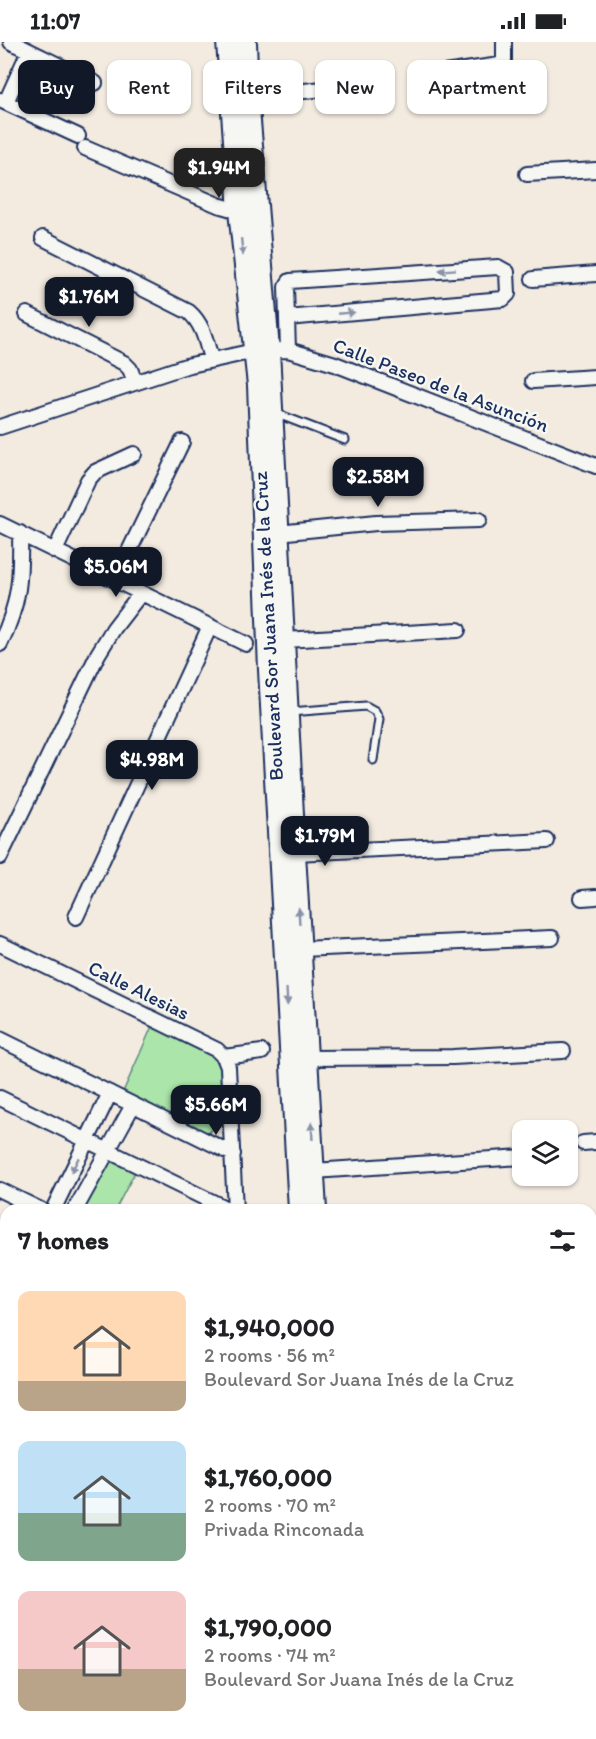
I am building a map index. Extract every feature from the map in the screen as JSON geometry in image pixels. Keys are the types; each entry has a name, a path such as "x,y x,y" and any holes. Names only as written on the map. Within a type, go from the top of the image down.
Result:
{"main road":[{"name":"Boulevard Sor Juana Inés de la Cruz","path":"227,42 239,211 270,350 258,385 269,670 299,1204"},
{"name":"Boulevard Sor Juana Inés de la Cruz","path":"246,42 247,60"},
{"name":"Boulevard Sor Juana Inés de la Cruz","path":"250,114 270,350 295,853 316,1204"}],"street":[{"path":"11,42 48,60"},
{"path":"504,42 504,60"},
{"path":"29,51 3,101 81,142 218,205 239,211"},
{"path":"527,174 596,170"},
{"path":"43,238 189,312 198,320 203,330 211,359"},
{"path":"270,350 287,318 286,286 290,281 498,267 507,272 508,294 503,299 287,318"},
{"path":"533,279 596,274"},
{"path":"27,314 124,363 130,369 135,382"},
{"name":"Calle Paseo de la Asunción","path":"0,427 211,359 270,350 335,364 596,466"},
{"path":"533,381 596,377"},
{"path":"114,580 182,442"},
{"path":"55,551 88,480 95,472 134,454"},
{"path":"278,533 376,524 479,520"},
{"path":"0,524 246,644"},
{"path":"0,644 14,611 19,592 20,533"},
{"path":"0,857 98,654 114,628 141,593"},
{"path":"76,917 210,627"},
{"path":"284,640 458,630"},
{"path":"295,853 547,841"},
{"path":"301,949 552,938"},
{"name":"Calle Alesias","path":"0,944 217,1050 224,1057"},
{"path":"0,1039 233,1154"},
{"path":"308,1058 453,1057 563,1051"},
{"path":"235,1204 228,1067 224,1057 262,1052"},
{"path":"77,1204 97,1145 110,1093"},
{"path":"0,1098 217,1204"},
{"path":"57,1204 97,1145 133,1105"},
{"path":"314,1171 512,1158"},
{"path":"0,1191 28,1204"}],"lane":[{"path":"272,412 345,440"},
{"path":"288,712 366,706 375,711 379,719 373,760"}],"green space":[{"path":"153,1024 220,1056 224,1123 206,1133 123,1092"},
{"path":"107,1157 135,1172 118,1204 82,1204"}]}
